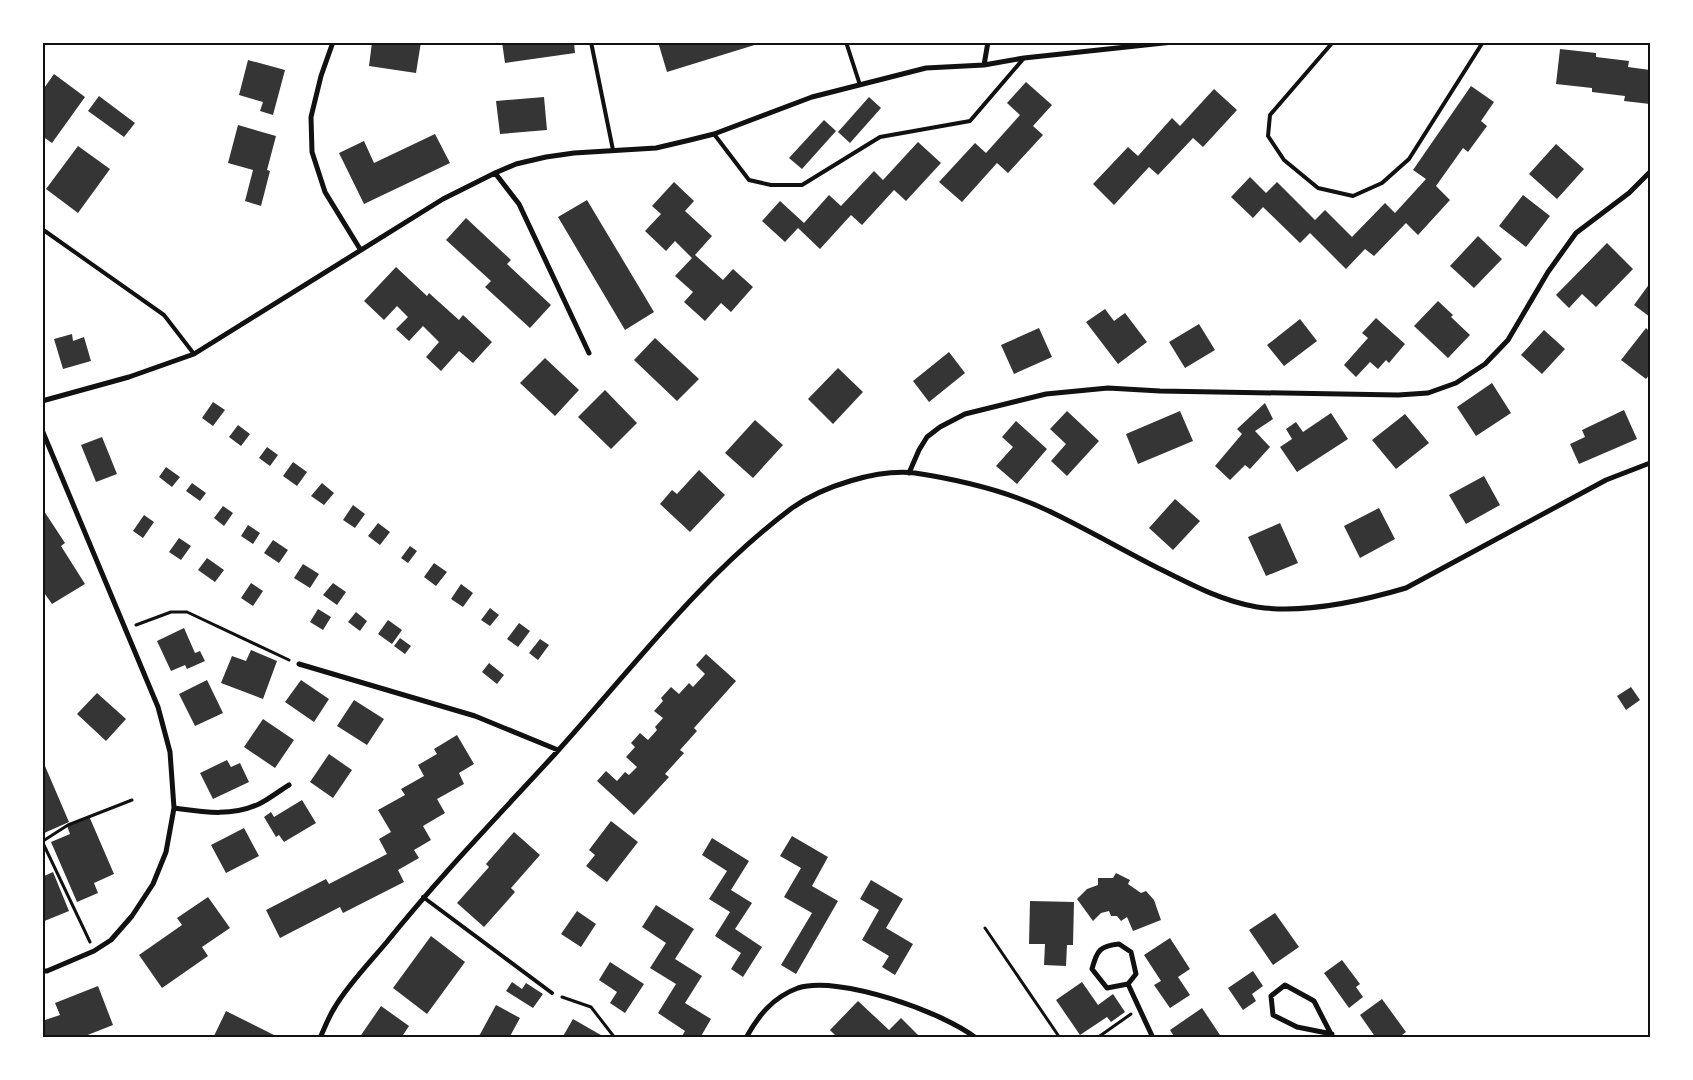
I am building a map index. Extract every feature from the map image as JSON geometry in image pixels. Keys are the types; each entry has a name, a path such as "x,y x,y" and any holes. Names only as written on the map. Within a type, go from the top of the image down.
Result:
{"street":[{"path":"333,42 321,76 311,117 312,152 325,192 360,249"},
{"path":"984,65 988,42"},
{"path":"42,401 129,377 194,354 443,199 516,164 546,157 613,150 656,148 714,134 812,97 926,68 984,65 1024,58 1173,42"},
{"path":"909,473 918,450 927,437 940,427 965,414 1046,394 1108,388 1170,392 1398,395 1428,393 1456,383 1485,364 1508,340 1548,272 1576,233 1629,193 1650,172"},
{"path":"495,173 519,204 589,353"},
{"path":"42,430 158,707 170,752 174,808 166,852 153,884 127,922 111,940 94,951 47,971 42,971"},
{"path":"320,1038 336,1005 423,897 558,750 684,608 732,559 794,507 831,487 867,476 909,473 940,477 1000,493 1050,511 1184,581 1231,600 1259,607 1281,608 1331,605 1371,598 1406,588 1606,480 1650,463"},
{"path":"299,664 475,716 558,750"},
{"path":"174,808 212,814 236,812 259,804 289,785"},
{"path":"1119,944 1131,952 1136,974 1128,984 1107,988 1092,969 1096,954 1106,946 1119,944"},
{"path":"1128,984 1153,1038"},
{"path":"1285,985 1314,1001 1332,1036 1297,1027 1273,1015 1271,996 1285,985"},
{"path":"746,1038 756,1019 773,1001 798,988 820,986 850,988 904,1002 966,1030 976,1038"}],"lane":[{"path":"591,42 613,150"},
{"path":"846,42 860,85"},
{"path":"1333,42 1270,115 1268,136 1284,160 1318,188 1353,196 1382,183 1409,159 1483,42"},
{"path":"714,134 749,180 771,185 802,185 880,137 970,121 1024,58"},
{"path":"42,229 164,315 194,354"},
{"path":"423,897 552,993"}],"path":[{"path":"124,629 171,612 187,612 299,664"},
{"path":"94,951 43,841 68,825 132,800"},
{"path":"985,928 1060,1038"},
{"path":"552,993 591,1008 615,1038"},
{"path":"1097,1038 1139,1008"}],"building":[{"path":"372,42 421,42 416,73 369,66"},
{"path":"502,42 574,42 575,53 505,63"},
{"path":"658,42 761,42 761,43 667,72"},
{"path":"1560,49 1596,53 1596,57 1629,61 1628,67 1650,70 1650,104 1624,101 1625,96 1592,92 1592,88 1556,84"},
{"path":"248,60 285,70 273,115 260,111 263,102 239,95"},
{"path":"54,74 85,97 52,143 42,136 42,91"},
{"path":"1026,82 1052,105 1033,126 1043,135 1008,173 997,163 962,202 939,182 975,143 986,153 1020,115 1007,103"},
{"path":"1471,86 1494,102 1481,121 1487,126 1468,152 1463,148 1436,186 1450,200 1418,235 1406,223 1374,256 1365,249 1346,269 1310,233 1300,243 1263,207 1253,218 1231,197 1250,177 1266,193 1277,182 1315,220 1325,210 1352,237 1385,203 1395,213 1426,179 1413,170"},
{"path":"1214,89 1237,110 1203,147 1193,138 1158,175 1149,167 1114,205 1093,184 1128,147 1138,156 1172,118 1180,126"},
{"path":"99,96 135,123 124,137 88,111"},
{"path":"544,97 547,130 500,134 496,101"},
{"path":"869,97 881,108 850,143 838,132"},
{"path":"824,120 836,131 802,169 789,158"},
{"path":"238,125 276,136 267,170 270,171 261,206 245,201 253,170 228,163"},
{"path":"435,134 450,163 364,204 339,153 364,141 374,163"},
{"path":"918,142 941,163 906,201 894,190 862,225 851,215 820,249 798,228 785,242 762,221 780,201 804,223 829,195 841,206 874,171 883,180"},
{"path":"1556,144 1584,169 1557,199 1529,174"},
{"path":"78,146 110,169 78,213 46,189"},
{"path":"674,182 694,201 685,211 712,236 695,255 723,280 733,269 753,287 731,312 721,303 705,321 684,302 693,292 675,276 692,258 675,241 666,251 645,231 661,214 652,206"},
{"path":"1523,195 1550,216 1526,247 1499,226"},
{"path":"587,200 654,312 625,330 558,217"},
{"path":"466,218 511,260 507,264 551,305 530,328 485,287 491,281 446,240"},
{"path":"1478,236 1502,259 1474,288 1450,266"},
{"path":"1607,243 1633,269 1596,307 1582,294 1569,308 1556,295"},
{"path":"396,267 427,296 429,293 459,320 463,315 492,342 473,363 459,351 441,371 426,357 439,342 423,326 409,341 396,329 408,317 397,306 384,320 364,301"},
{"path":"1650,283 1650,317 1634,305"},
{"path":"1438,301 1470,335 1448,358 1414,326"},
{"path":"1105,309 1114,321 1125,313 1147,342 1118,364 1086,322"},
{"path":"1376,318 1405,344 1389,363 1386,360 1378,369 1370,362 1356,377 1344,365 1368,338 1362,333"},
{"path":"1300,319 1317,341 1284,366 1267,345"},
{"path":"1199,324 1215,350 1185,368 1169,342"},
{"path":"1039,328 1052,357 1014,374 1001,345"},
{"path":"1646,328 1650,332 1650,374 1646,379 1621,360"},
{"path":"1544,330 1565,349 1542,374 1521,355"},
{"path":"72,334 73,341 84,337 91,361 63,369 54,339"},
{"path":"655,338 699,379 677,401 634,360"},
{"path":"949,352 965,373 929,402 913,381"},
{"path":"545,358 579,390 555,416 520,383"},
{"path":"838,368 863,392 833,424 808,399"},
{"path":"1492,383 1511,413 1476,436 1457,407"},
{"path":"605,390 637,423 611,449 578,417"},
{"path":"213,402 225,410 213,426 202,418"},
{"path":"1265,403 1273,419 1255,431 1270,447 1250,469 1245,465 1230,480 1215,466 1242,434 1237,429"},
{"path":"1624,410 1637,439 1579,464 1570,444 1585,437 1582,430"},
{"path":"1067,411 1099,441 1067,476 1051,461 1066,444 1050,429"},
{"path":"1180,411 1193,441 1138,464 1126,434"},
{"path":"1331,413 1348,439 1297,472 1280,447 1292,439 1286,429 1296,422 1303,432"},
{"path":"1405,414 1429,443 1396,469 1372,440"},
{"path":"755,420 783,445 753,478 725,453"},
{"path":"1016,421 1047,449 1017,484 996,466 1013,447 1002,437"},
{"path":"238,425 250,434 241,446 229,437"},
{"path":"102,437 117,474 96,482 81,445"},
{"path":"267,447 278,455 270,466 259,458"},
{"path":"293,462 307,472 297,486 283,476"},
{"path":"166,467 180,477 172,487 159,477"},
{"path":"699,470 725,495 690,532 660,504 672,490 677,494"},
{"path":"1484,476 1500,505 1466,524 1449,495"},
{"path":"192,483 206,493 200,501 186,491"},
{"path":"322,483 334,493 324,505 311,496"},
{"path":"1175,499 1200,521 1173,550 1149,528"},
{"path":"353,505 365,514 355,528 343,520"},
{"path":"223,506 233,513 224,526 214,518"},
{"path":"42,508 65,543 61,546 85,584 52,604 42,590"},
{"path":"1379,508 1395,539 1360,558 1344,526"},
{"path":"144,515 154,522 143,538 133,531"},
{"path":"378,523 390,532 380,545 368,536"},
{"path":"1280,523 1298,563 1266,576 1248,537"},
{"path":"248,525 260,533 253,544 241,536"},
{"path":"179,538 191,546 181,560 169,552"},
{"path":"273,540 288,550 279,563 264,553"},
{"path":"410,546 417,551 408,563 401,558"},
{"path":"207,558 224,570 215,582 198,570"},
{"path":"434,563 447,572 436,586 424,577"},
{"path":"303,564 319,574 310,588 294,578"},
{"path":"251,583 263,591 253,606 241,598"},
{"path":"333,583 346,592 337,605 323,595"},
{"path":"461,584 473,593 463,607 451,599"},
{"path":"490,608 499,615 490,626 481,620"},
{"path":"318,609 331,617 323,630 310,622"},
{"path":"356,612 367,621 360,631 348,622"},
{"path":"388,620 402,630 392,644 378,634"},
{"path":"519,623 530,631 518,647 507,639"},
{"path":"184,628 195,653 200,651 205,661 187,669 185,665 171,671 157,641"},
{"path":"400,638 411,646 405,654 394,646"},
{"path":"540,639 549,645 538,660 529,653"},
{"path":"251,650 277,661 263,699 221,683 232,656 246,661"},
{"path":"706,654 736,681 694,728 697,731 680,750 684,753 665,774 669,777 634,815 597,781 606,771 617,781 625,772 629,775 637,767 626,757 635,747 631,743 640,733 648,740 657,730 655,727 663,718 654,711 663,701 661,698 671,687 679,694 689,683 693,687 705,674 696,665"},
{"path":"489,663 504,675 497,684 482,672"},
{"path":"207,680 223,713 195,726 179,694"},
{"path":"301,680 329,699 314,722 285,702"},
{"path":"1631,687 1640,700 1626,710 1617,696"},
{"path":"97,693 126,719 106,741 77,714"},
{"path":"354,700 384,719 367,745 337,726"},
{"path":"263,719 294,740 275,768 244,747"},
{"path":"457,735 474,764 459,773 464,784 437,799 445,813 423,826 431,840 414,850 419,858 398,870 404,882 343,913 340,907 280,938 266,910 326,879 329,884 387,854 379,839 391,832 378,810 405,795 401,789 424,776 418,765 437,754 434,749"},
{"path":"329,754 352,770 333,798 310,782"},
{"path":"42,759 69,822 42,834"},
{"path":"227,760 231,767 240,763 249,782 213,799 200,773"},
{"path":"302,800 316,823 284,842 279,835 276,837 264,817 271,812 274,817"},
{"path":"89,816 114,874 94,883 98,893 77,902 51,842 70,834 67,826"},
{"path":"611,821 638,842 607,882 586,866 595,855 589,850"},
{"path":"244,828 259,856 226,873 211,845"},
{"path":"514,832 540,855 511,888 515,892 484,927 457,903 489,867 486,864"},
{"path":"792,836 828,857 812,886 838,901 796,974 781,965 812,913 784,897 801,868 780,856"},
{"path":"712,838 749,861 731,890 752,903 735,929 762,947 743,977 731,969 741,953 715,936 730,912 709,899 727,871 702,855"},
{"path":"53,872 69,911 42,922 42,877"},
{"path":"1116,873 1130,880 1128,884 1141,893 1146,891 1154,900 1161,920 1133,931 1127,917 1121,921 1117,916 1111,916 1109,911 1101,913 1093,921 1077,899 1087,889 1098,885 1098,878 1113,878"},
{"path":"871,880 903,899 886,928 913,944 895,975 882,967 889,956 862,940 879,910 860,899"},
{"path":"208,897 230,928 202,947 208,956 162,988 139,955 182,925 177,918"},
{"path":"1030,901 1074,902 1073,945 1067,945 1066,966 1044,965 1045,944 1029,944"},
{"path":"656,905 694,929 675,959 702,976 685,1003 711,1019 700,1038 681,1038 685,1031 658,1013 676,984 650,968 666,943 642,927"},
{"path":"577,911 596,924 581,947 561,934"},
{"path":"1275,913 1299,947 1273,965 1249,930"},
{"path":"431,936 465,962 427,1014 393,988"},
{"path":"1170,938 1190,969 1178,977 1190,995 1170,1008 1154,985 1161,981 1144,955"},
{"path":"1342,960 1360,984 1356,987 1363,997 1349,1008 1324,973"},
{"path":"610,962 644,984 625,1013 610,1003 617,992 599,980"},
{"path":"1253,971 1263,986 1252,994 1256,1001 1243,1010 1228,988"},
{"path":"512,982 522,989 526,983 543,994 533,1008 506,991"},
{"path":"1082,982 1098,1005 1113,994 1125,1012 1111,1022 1107,1017 1080,1035 1056,1000"},
{"path":"98,986 113,1025 80,1038 42,1038 42,1021 60,1015 55,1003"},
{"path":"1382,999 1406,1032 1398,1038 1376,1038 1360,1015"},
{"path":"858,1001 889,1030 901,1018 921,1038 838,1038 830,1030"},
{"path":"496,1005 520,1018 509,1038 478,1038"},
{"path":"381,1006 409,1026 401,1038 359,1038"},
{"path":"1202,1008 1222,1038 1175,1038 1170,1030"},
{"path":"226,1011 274,1035 273,1038 213,1038"},
{"path":"573,1019 606,1038 562,1038"}]}
